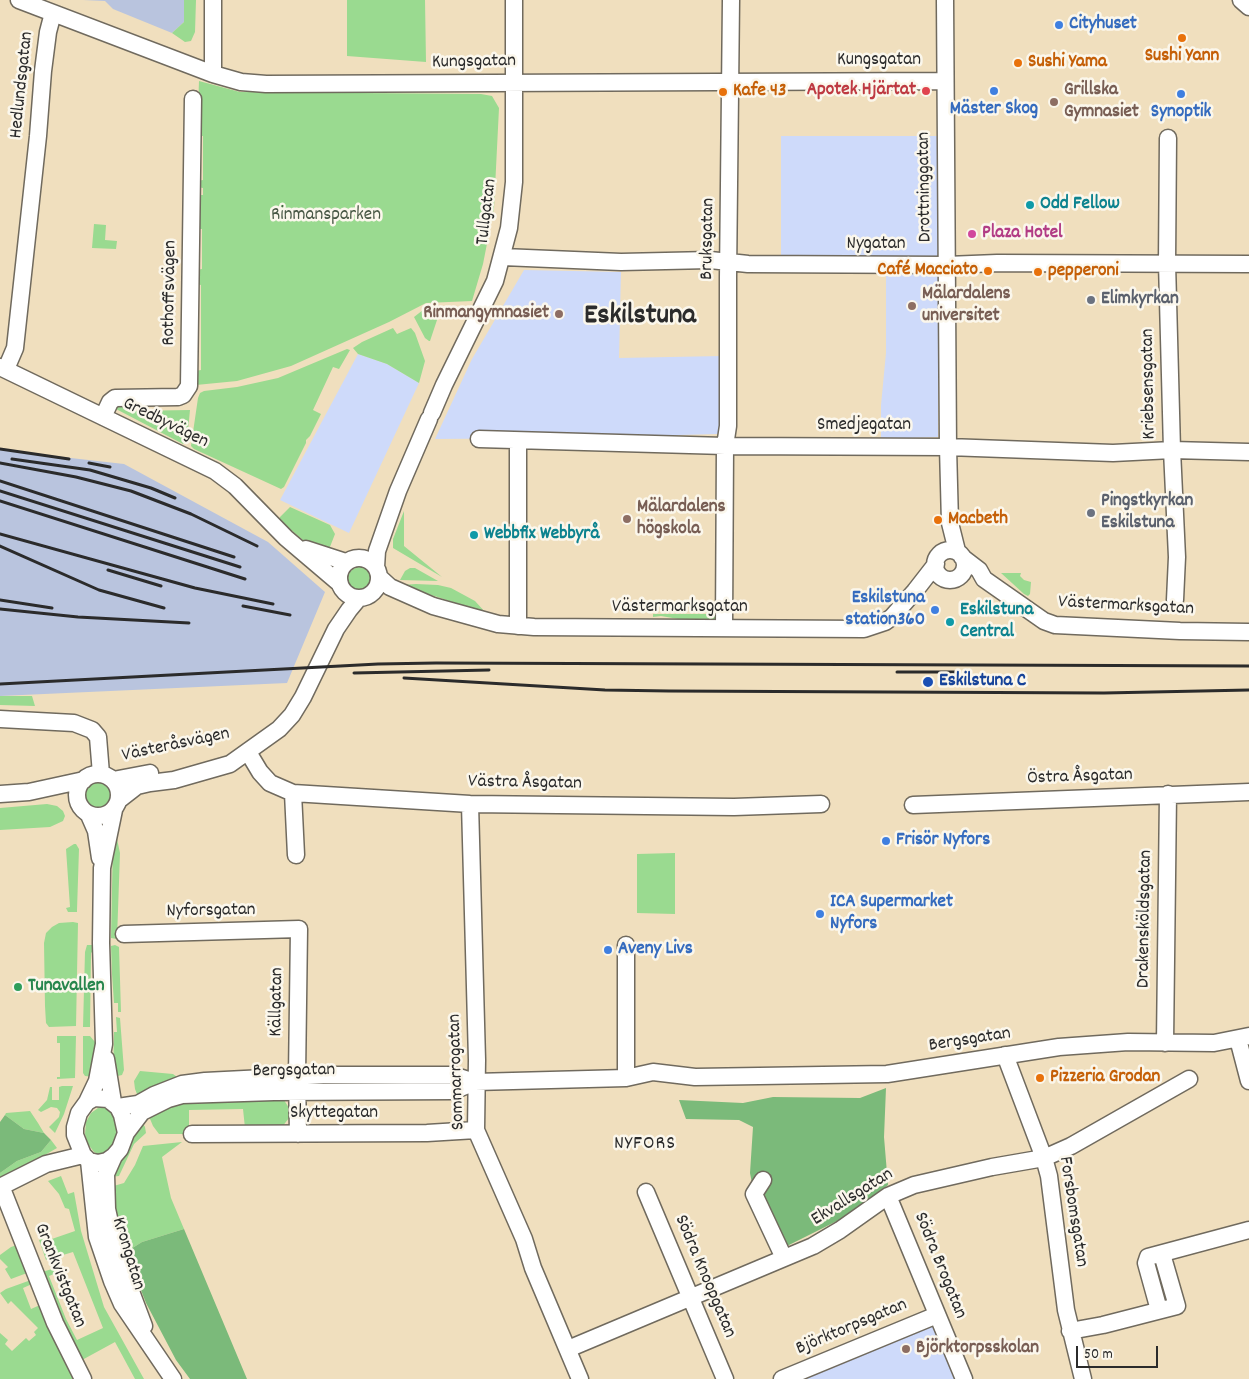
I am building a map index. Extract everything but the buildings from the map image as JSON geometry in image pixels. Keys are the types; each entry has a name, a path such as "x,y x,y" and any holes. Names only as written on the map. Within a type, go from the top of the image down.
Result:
{"street":[{"name":"Kungsgatan","path":"19,0 213,74 241,82 266,84 401,84 944,81"},
{"path":"213,0 213,74"},
{"name":"Tullgatan","path":"351,560 368,547 398,491 444,385 495,281 503,257 509,228 514,182 514,0"},
{"name":"Bruksgatan","path":"724,628 725,446 728,426 731,0"},
{"name":"Drottninggatan","path":"945,0 944,81 950,563"},
{"path":"1241,0 1249,7"},
{"name":"Hedlundsgatan","path":"3,368 15,348 48,32 53,13"},
{"name":"Rothoffsvägen","path":"103,417 110,402 115,398 178,397 183,395 189,386 193,99"},
{"name":"Kriebsensgatan","path":"1168,138 1167,263 1177,557 1175,600"},
{"name":"Nygatan","path":"503,257 621,262 710,260 748,264 947,265 997,262 1249,264"},
{"name":"Gredbyvägen","path":"3,368 215,471 235,486 281,534 340,586"},
{"name":"Smedjegatan","path":"480,439 725,446 948,447 1113,453 1172,450 1249,452"},
{"path":"518,441 518,626"},
{"name":"Tullgatan","path":"377,572 377,551 398,491"},
{"name":"Gredbyvägen","path":"294,545 351,560"},
{"path":"366,559 377,572 377,586 365,596 350,596 340,586 340,570 351,560 366,559"},
{"name":"Västermarksgatan","path":"365,596 434,606 498,624 518,626 864,629 885,622 915,591 950,563 979,570 984,579 1044,621 1056,626 1180,632 1249,632"},
{"name":"Västermarksgatan","path":"377,572 390,587 434,606"},
{"name":"Västeråsvägen","path":"336,629 342,606 340,586"},
{"name":"Västeråsvägen","path":"117,805 136,786 174,780 230,764 279,728 292,714 311,682 336,629 349,610 365,596"},
{"path":"0,720 74,723 92,730 98,738 107,777 119,791 102,868"},
{"name":"Västeråsvägen","path":"107,777 180,767 224,754 248,752"},
{"name":"Västra Åsgatan","path":"248,752 260,772 270,783 293,793 470,804 734,807 821,804"},
{"path":"46,1164 86,1158 98,1163 107,1161 120,1149 126,1133 124,1120 115,1104 104,1044 101,943 102,868 96,831 88,815 79,805 77,798 79,785 88,776 107,777"},
{"path":"29,792 84,780"},
{"path":"0,794 29,792 64,794 77,798"},
{"name":"Östra Åsgatan","path":"913,805 1249,792"},
{"path":"293,793 296,855"},
{"name":"Drakensköldsgatan","path":"1165,1043 1168,794"},
{"name":"Sommarrogatan","path":"470,804 477,1060 475,1082 476,1130 524,1239 533,1268 580,1379"},
{"path":"88,815 102,816 117,805"},
{"name":"Nyforsgatan","path":"124,934 299,930"},
{"name":"Källgatan","path":"298,1134 299,930"},
{"path":"626,945 626,1078"},
{"path":"1243,1038 1249,1081"},
{"name":"Bergsgatan","path":"115,1104 138,1104 154,1095 182,1084 297,1084 452,1091 475,1082 626,1078 654,1083 695,1077 887,1074 1004,1055 1108,1042 1214,1043 1243,1038"},
{"path":"86,1158 75,1138 74,1127 97,1080 104,1044"},
{"name":"Forsbomsgatan","path":"1004,1055 1044,1158 1049,1176 1066,1310 1083,1379"},
{"name":"Ekvallsgatan","path":"568,1349 826,1239 888,1196 914,1185 992,1167 1044,1158 1071,1146 1189,1080"},
{"name":"Bergsgatan","path":"126,1133 142,1112 168,1099 182,1095 297,1084"},
{"path":"87,1102 94,1098 108,1098 115,1104"},
{"name":"Skyttegatan","path":"192,1134 428,1133 476,1130"},
{"path":"1,1186 46,1164 75,1138"},
{"name":"Krongatan","path":"114,1156 106,1174 107,1209 117,1254 153,1349"},
{"name":"Krongatan","path":"86,1158 96,1229 104,1258 122,1304 173,1379"},
{"path":"763,1180 754,1194 784,1258"},
{"name":"Grankvistgatan","path":"1,1186 54,1323 83,1379"},
{"name":"Södra Knoopgatan","path":"646,1192 725,1379"},
{"name":"Södra Brogatan","path":"888,1196 964,1379"},
{"path":"1070,1331 1103,1325 1177,1306 1162,1254 1249,1230"},
{"name":"Björktorpsgatan","path":"782,1379 937,1315"}],"shaded area":[{"path":"83,0 184,0 184,22 172,33 113,9 105,1"},
{"name":"Mälardalens universitet","path":"781,136 938,136 938,437 881,439 881,405 886,353 886,259 781,259"},
{"name":"Rinmangymnasiet","path":"524,270 621,272 619,358 722,356 719,434 435,439 472,359"},
{"name":"Rinmangymnasiet","path":"358,354 387,364 419,383 349,533 280,500"},
{"path":"0,450 124,464 268,542 325,592 287,683 0,696"},
{"name":"Björktorpsskolan","path":"932,1322 955,1379 807,1379 806,1375"}],"green space":[{"path":"184,0 196,0 195,32 191,41 185,42 172,33 184,22"},
{"path":"347,0 425,0 426,62 347,56"},
{"name":"Rinmansparken","path":"199,81 240,92 481,94 492,96 499,108 494,208 483,264 472,301 426,303 389,322 291,366 237,381 196,385 195,371 201,370 201,285 196,284 196,270 202,269 202,229 197,229 197,195 203,195 203,188 197,187 197,181 203,180 203,136 197,136"},
{"path":"94,224 106,225 105,240 117,241 116,249 92,248"},
{"path":"438,305 441,308 429,341 425,338 414,317 423,310"},
{"path":"393,328 397,334 411,328 415,333 425,361 419,383 387,364 358,354 353,348"},
{"path":"347,349 350,350 339,369 333,367 313,410 321,414 306,440 284,487 281,489 191,446 200,393 278,378"},
{"path":"129,405 129,411 190,410 187,441 183,444 116,409 118,406"},
{"path":"290,507 330,525 335,534 328,552 303,540 279,520"},
{"path":"404,511 404,546 442,577 393,548 393,539"},
{"path":"360,567 365,568 371,574 371,584 365,590 360,591 355,590 349,584 348,579 349,574 355,568"},
{"path":"415,568 438,581 400,580 405,571"},
{"path":"1001,573 1021,573 1020,576 1024,580 1031,582 1030,594 1028,596 1024,594"},
{"path":"401,585 438,585 451,588 475,601 486,613"},
{"path":"653,614 721,614 712,621 690,621 661,616 653,617"},
{"path":"0,696 32,696 35,706 0,705"},
{"path":"99,779 105,780 110,784 114,789 114,801 110,806 105,810 99,811 93,810 88,806 84,801 83,795 84,789 88,784 93,780"},
{"path":"47,804 57,806 63,811 65,816 63,821 50,827 0,830 0,808"},
{"path":"113,839 117,839 120,853 117,939 111,938"},
{"path":"74,844 79,849 77,912 68,912 66,908 70,907 66,849"},
{"path":"675,853 675,914 637,913 637,854"},
{"path":"59,923 78,923 76,1026 49,1027 46,1023 45,1006 44,943 46,933"},
{"path":"87,945 95,945 95,949 91,953 90,1027 83,1027 85,952"},
{"path":"111,946 119,947 121,1012 118,1012 118,1003 114,1003"},
{"path":"116,1017 120,1018 124,1070 122,1075 113,1077 114,1032 117,1032"},
{"path":"57,1036 76,1036 75,1078 57,1079 57,1077 60,1077 60,1043 57,1043"},
{"path":"83,1036 90,1036 95,1042 94,1077 85,1076 83,1073"},
{"path":"140,1071 173,1074 177,1077 139,1099 134,1081"},
{"path":"73,1086 64,1114 55,1133 49,1127 59,1117 60,1112 57,1108 51,1107 41,1112 38,1110 47,1100 50,1087 52,1087 52,1100 59,1100 59,1087"},
{"path":"886,1088 884,1137 888,1185 853,1213 785,1247 754,1194 750,1173 753,1127 739,1120 686,1119 679,1100 743,1103 773,1097 860,1098"},
{"path":"284,1100 289,1108 289,1118 282,1127 245,1128 243,1109 189,1110 189,1134 159,1134 148,1114 171,1103"},
{"path":"98,1108 106,1108 113,1115 118,1127 117,1140 108,1152 101,1155 94,1152 88,1144 85,1134 86,1122 91,1113"},
{"path":"30,1111 44,1133 24,1129 5,1115 6,1113"},
{"path":"5,1115 24,1129 44,1133 51,1140 41,1152 17,1161 0,1173 0,1122"},
{"path":"141,1120 146,1133 134,1144 119,1176 111,1177"},
{"path":"51,1140 57,1148 0,1181 0,1173 17,1161 41,1152"},
{"path":"182,1142 162,1157 171,1198 184,1229 142,1242 126,1252 117,1233 110,1187 124,1183 135,1165 143,1146"},
{"path":"61,1176 68,1194 74,1192 81,1231 104,1307 144,1379 135,1379 115,1342 82,1360 53,1301 42,1272 52,1269 59,1272 49,1276 66,1319 77,1340 103,1328 73,1252 46,1260 39,1240 45,1238 46,1241 75,1231 69,1209 65,1208 59,1194 48,1181"},
{"path":"184,1229 247,1379 190,1379 176,1360 146,1303 126,1252 142,1242"},
{"path":"17,1245 27,1273 11,1279 5,1269 8,1267 0,1259 0,1255"},
{"path":"31,1280 32,1284 23,1288 31,1309 40,1305 75,1379 0,1379 0,1333 8,1340 5,1344 12,1351 26,1338 29,1341 36,1335 34,1332 38,1328 11,1301 8,1304 0,1293"}],"railway":[{"path":"0,449 69,459"},
{"path":"12,459 90,470 151,488 175,498"},
{"path":"0,463 76,477 131,491 191,514 257,546"},
{"path":"89,463 110,467"},
{"path":"0,481 234,557"},
{"path":"0,491 240,567"},
{"path":"0,501 245,579"},
{"path":"0,534 195,588 273,604"},
{"path":"0,546 99,590 164,608"},
{"path":"108,570 161,586"},
{"path":"0,600 52,608"},
{"path":"243,606 290,615"},
{"path":"0,609 78,617 189,623"},
{"path":"0,684 378,664 436,663 1249,666"},
{"path":"354,673 489,670"},
{"path":"897,672 959,672"},
{"path":"404,678 605,690 669,691 1104,693 1249,690"}],"place":[{"name":"Cityhuset","path":"1059,25"},
{"name":"Sushi Yann","path":"1182,38"},
{"name":"Sushi Yama","path":"1018,63"},
{"name":"Apotek Hjärtat","path":"926,91"},
{"name":"Mäster Skog","path":"994,91"},
{"name":"Kafe 43","path":"723,92"},
{"name":"Synoptik","path":"1181,94"},
{"name":"Grillska Gymnasiet","path":"1054,102"},
{"name":"Odd Fellow","path":"1030,205"},
{"name":"Plaza Hotel","path":"972,234"},
{"name":"Café Macciato","path":"988,271"},
{"name":"pepperoni","path":"1038,272"},
{"name":"Elimkyrkan","path":"1091,300"},
{"name":"Mälardalens universitet","path":"912,306"},
{"name":"Rinmangymnasiet","path":"559,314"},
{"name":"Pingstkyrkan Eskilstuna","path":"1091,513"},
{"name":"Mälardalens högskola","path":"627,519"},
{"name":"Macbeth","path":"938,520"},
{"name":"Webbfix Webbyrå","path":"474,535"},
{"name":"Eskilstuna station360","path":"935,610"},
{"name":"Eskilstuna Central","path":"950,622"},
{"name":"Eskilstuna C","path":"928,682"},
{"name":"Frisör Nyfors","path":"886,841"},
{"name":"ICA Supermarket Nyfors","path":"820,914"},
{"name":"Aveny Livs","path":"608,950"},
{"name":"Tunavallen","path":"18,987"},
{"name":"Pizzeria Grodan","path":"1040,1078"},
{"name":"Björktorpsskolan","path":"906,1349"}],"district":[{"name":"Eskilstuna","path":"640,318"},
{"name":"NYFORS","path":"645,1145"}]}
